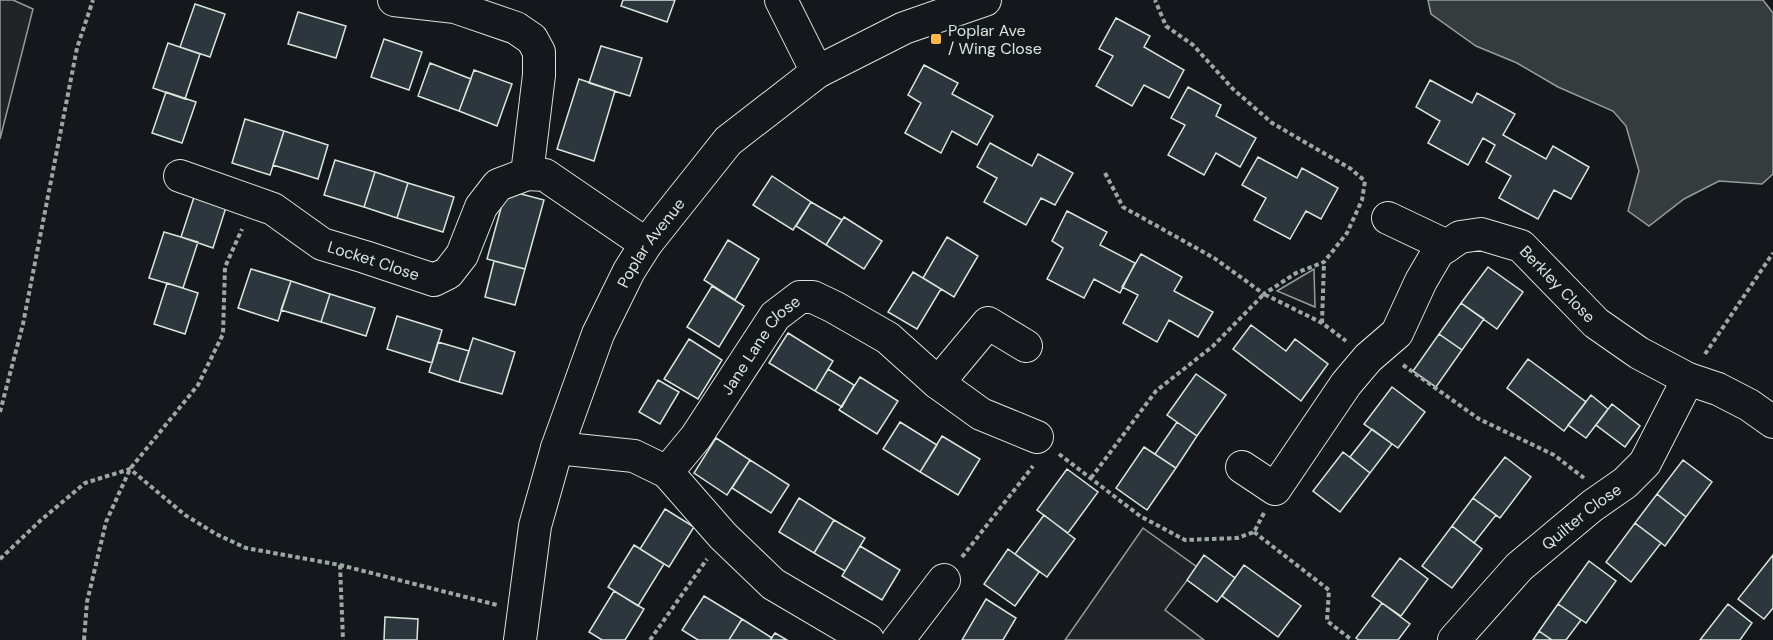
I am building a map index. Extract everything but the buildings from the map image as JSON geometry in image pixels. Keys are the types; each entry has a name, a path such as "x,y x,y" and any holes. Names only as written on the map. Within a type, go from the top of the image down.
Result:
{"street":[{"path":"394,0 455,7 516,28 532,39 539,52 539,75 527,174 545,175 645,244"},
{"path":"781,0 817,72"},
{"name":"Poplar Avenue","path":"522,626 535,526 557,448 598,334 645,244 728,141 817,72 904,28 984,0"},
{"name":"Locket Close","path":"180,176 273,209 322,244 434,280 448,273 462,255 481,207 498,185 527,174"},
{"path":"1388,218 1447,246"},
{"name":"Berkley Close","path":"1275,489 1346,384 1397,333 1438,252 1460,237 1481,234 1521,246 1596,323 1639,353 1688,379 1718,389 1749,405 1773,422"},
{"name":"Jane Lane Close","path":"667,472 696,437 775,316 800,297 813,297 888,338 938,383 981,414 1042,442"},
{"path":"938,383 988,323 1026,346"},
{"name":"Quilter Close","path":"1454,640 1519,567 1625,483 1646,463 1688,379"},
{"path":"557,448 634,456 667,472 723,536 773,584 868,640"},
{"path":"1242,467 1275,489"},
{"path":"898,640 944,580"}],"path":[{"path":"0,412 23,324 77,48 93,0"},
{"path":"1090,478 1156,391 1213,346 1264,294 1296,273 1324,262 1347,233 1362,200 1365,181 1351,169 1272,123 1233,88 1193,45 1166,26 1155,0"},
{"path":"1105,173 1123,207 1214,258 1264,294 1322,322 1413,373 1479,419 1554,455 1606,496"},
{"path":"84,640 87,602 106,522 130,469 198,385 223,334 225,267 254,202"},
{"path":"1688,379 1773,253"},
{"path":"1322,322 1324,262"},
{"path":"944,580 1042,442 1140,516 1185,540 1237,538 1254,532 1275,489"},
{"path":"0,559 85,483 130,469"},
{"path":"130,469 185,515 216,534 246,548 340,566 522,626"},
{"path":"1254,532 1329,590 1327,621 1352,640"},
{"path":"650,640 723,536"},
{"path":"340,566 343,640"}],"shaded area":[{"path":"0,0 13,0 33,9 0,139"},
{"path":"1428,0 1763,0 1773,13 1773,174 1762,184 1719,181 1684,199 1649,226 1628,211 1639,171 1626,126 1613,111 1558,87 1517,63 1476,46 1431,14"},
{"path":"1314,269 1315,307 1277,291"},
{"path":"1143,528 1197,567 1165,610 1204,640 1065,640"}],"place":[{"name":"Poplar Ave / Wing Close","path":"936,39"}]}
